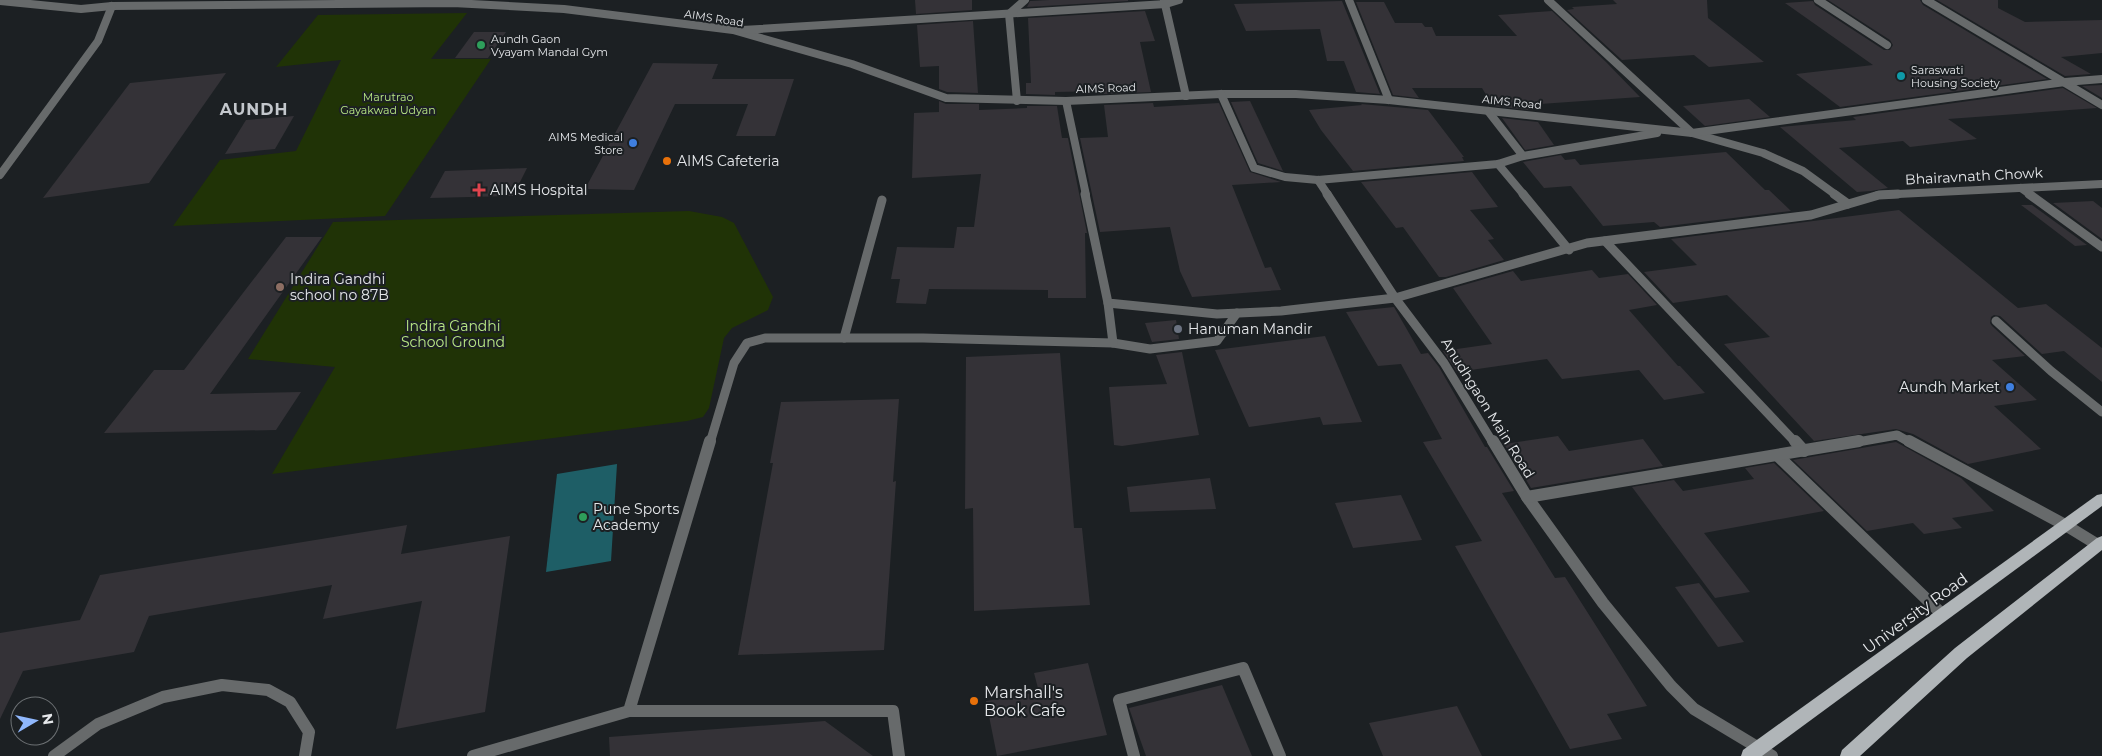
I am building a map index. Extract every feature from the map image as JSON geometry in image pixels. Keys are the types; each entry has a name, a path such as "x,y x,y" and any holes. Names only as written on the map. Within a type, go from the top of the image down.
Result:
{"main road":[{"name":"University Road","path":"1760,754 1942,615 2102,499"},
{"path":"1848,756 1961,653 2100,544"}],"street":[{"path":"0,175 98,41 112,6 103,0"},
{"path":"1010,14 1025,0"},
{"path":"733,30 1010,14 1179,0"},
{"path":"1349,0 1389,100"},
{"path":"1548,0 1692,133 1763,153 1803,171 1848,204"},
{"path":"1818,0 1887,45"},
{"path":"1926,0 2102,105"},
{"name":"AIMS Road","path":"0,1 81,9 112,6 504,3 733,30 852,64 946,98 1066,101 1222,94 1296,94 1389,100 1692,133 2065,82 2102,79"},
{"path":"1165,2 1186,96"},
{"path":"1010,14 1017,101"},
{"path":"1222,94 1254,168 1285,177 1318,180 1498,164 1524,156 1670,130"},
{"path":"1066,101 1108,302 1114,343"},
{"path":"1488,111 1524,156"},
{"path":"1498,164 1569,250"},
{"name":"Anudhgaon Main Road","path":"1318,180 1395,298 1444,363 1526,497 1603,603 1671,686 1694,709 1760,754"},
{"name":"Bhairavnath Chowk","path":"1848,204 1879,195 2102,184"},
{"path":"2021,188 2102,247"},
{"path":"844,338 882,200"},
{"path":"1108,302 1217,314 1281,311 1395,298 1569,250 1587,243 1811,215 1848,204"},
{"path":"1605,241 1804,451"},
{"path":"629,711 734,363 747,343 765,338 844,338 1114,343 1150,349 1217,341 1237,313"},
{"path":"1996,321 2051,371 2102,412"},
{"path":"1526,497 1897,435 2100,544"},
{"path":"1778,456 1942,615"},
{"path":"1134,756 1119,700 1243,668 1280,756"},
{"path":"54,756 98,724 163,697 222,685 268,690 290,702 309,732 304,756"},
{"path":"473,756 629,711 893,711 899,756"}],"green space":[{"name":"Marutrao Gayakwad Udyan","path":"467,13 431,59 491,59 385,216 173,226 220,160 296,151 341,60 276,67 318,15"},
{"name":"Indira Gandhi School Ground","path":"689,211 722,217 734,223 773,297 768,310 732,328 724,338 709,408 703,417 687,421 272,474 335,367 248,359 333,222"}],"water":[{"name":"Pune Sports Academy","path":"617,464 611,561 546,572 557,474"}],"building":[{"path":"915,0 972,0 972,10 916,14"},
{"path":"1613,0 1707,0 1708,18 1764,62 1709,67 1694,55 1622,60 1567,10 1574,9 1572,7 1617,4"},
{"path":"1828,0 1920,0 1923,5 2047,79 1840,107 1796,74 1873,65 1785,3 1813,1 1815,5 1884,50 1890,50 1893,45 1890,40"},
{"path":"1937,0 1998,0 1998,8 2025,22 2102,20 2102,53 2061,57 2091,74 2065,76"},
{"path":"1030,1 1128,1 1027,7"},
{"path":"1342,1 1380,94 1356,92 1344,61 1327,61 1320,29 1246,31 1234,4"},
{"path":"1356,2 1384,2 1395,23 1422,23 1425,27 1432,27 1436,36 1517,36 1498,15 1552,11 1640,97 1526,105 1529,110 1493,106 1482,88 1412,88 1419,98 1393,95"},
{"path":"1145,11 1155,41 1140,42 1151,92 1103,94 1102,91 1055,92 1055,95 1026,94 1026,83 1031,83 1028,18"},
{"path":"973,21 978,93 947,92 939,89 939,66 920,67 917,25"},
{"name":"Aundh Gaon Vyayam Mandal Gym","path":"474,32 506,32 488,58 455,58"},
{"path":"653,63 718,64 712,79 794,79 775,136 736,136 748,104 675,104 634,190 585,189"},
{"path":"226,73 149,183 43,198 130,83"},
{"path":"2102,85 2102,98 2082,86"},
{"path":"2063,88 2097,108 1948,119 1977,139 1910,147 1903,141 1839,148 1888,188 1871,191 1857,192 1780,127 1856,120 1853,117"},
{"path":"1749,99 1770,117 1705,126 1683,106"},
{"path":"939,101 946,104 979,104 979,110 1027,108 1027,106 1057,106 1062,138 1068,138 1087,233 1085,233 1086,298 1048,298 1048,290 929,289 926,304 896,303 900,279 891,279 897,247 954,248 957,227 974,227 981,174 912,178 914,113 939,112"},
{"path":"1250,101 1283,171 1258,163 1231,102"},
{"path":"1153,103 1154,107 1219,103 1250,172 1281,182 1232,185 1265,268 1271,267 1281,290 1192,297 1180,271 1170,227 1100,232 1080,138 1108,137 1104,105"},
{"path":"1361,104 1428,110 1464,157 1462,157 1464,161 1353,171 1321,130 1309,110"},
{"path":"294,116 275,149 225,154 246,120"},
{"path":"1502,118 1538,122 1554,145 1525,150"},
{"path":"1726,152 1765,190 1769,190 1791,211 1660,227 1654,222 1603,226 1571,186 1544,188 1523,162 1561,155 1565,160 1575,159 1580,165"},
{"path":"527,168 513,196 430,198 445,171"},
{"path":"1472,172 1498,207 1470,210 1494,239 1488,240 1504,260 1446,277 1439,277 1403,227 1396,228 1361,182"},
{"path":"2093,201 2102,208 2102,239 2053,203"},
{"path":"2021,205 2032,205 2087,245 2075,246"},
{"path":"1899,210 2018,308 2046,304 2102,348 2102,382 2064,351 2042,354 2000,316 1994,315 1991,317 1990,323 1992,326 2025,356 1992,360 2037,400 1994,406 2041,449 1968,464 1913,434 1896,429 1814,441 1724,344 1770,337 1727,295 1673,303 1644,272 1697,265 1671,239"},
{"path":"286,237 322,237 210,394 301,392 276,430 104,433 154,370 184,370"},
{"path":"1592,270 1599,278 1628,274 1657,305 1629,310 1678,366 1705,393 1664,400 1639,370 1562,379 1547,359 1457,372 1443,351 1492,344 1453,288 1513,271 1521,281"},
{"path":"1394,307 1421,354 1428,353 1439,367 1485,447 1487,447 1514,491 1502,493 1555,578 1565,577 1647,706 1607,714 1622,739 1570,749 1455,546 1482,541 1423,442 1442,439 1401,364 1378,366 1346,312"},
{"path":"1176,320 1179,339 1152,342 1145,323"},
{"path":"1325,336 1362,422 1323,425 1320,417 1249,427 1215,350"},
{"path":"1182,352 1199,435 1122,446 1114,445 1109,387 1167,384 1156,355"},
{"path":"1060,353 1074,528 1082,528 1090,605 974,611 973,508 965,509 966,357"},
{"path":"899,399 893,482 896,481 884,650 738,655 773,463 770,463 781,402"},
{"path":"1558,436 1569,451 1643,439 1663,466 1531,488 1504,444"},
{"path":"1896,442 1961,478 1994,511 1952,518 1962,528 1924,534 1913,523 1867,531 1793,460"},
{"path":"1774,463 1824,511 1704,533 1750,592 1715,598 1632,487 1674,480 1683,491 1754,479 1745,468"},
{"path":"1210,478 1216,509 1130,512 1127,487"},
{"path":"1401,495 1422,540 1353,548 1335,503"},
{"path":"407,525 401,554 510,536 485,712 396,729 422,601 323,619 332,585 149,616 134,652 23,671 0,719 0,633 80,620 100,575"},
{"path":"1699,583 1744,642 1718,647 1675,587"},
{"path":"1088,663 1107,735 997,756 986,701 1039,692 1034,673"},
{"path":"1222,685 1252,756 1146,756 1129,708"},
{"path":"1457,706 1482,756 1383,756 1369,723"},
{"path":"825,721 873,756 610,756 609,737"}],"place":[{"name":"Aundh Gaon Vyayam Mandal Gym","path":"481,45"},
{"name":"Saraswati Housing Society","path":"1901,76"},
{"name":"AIMS Medical Store","path":"633,143"},
{"name":"AIMS Cafeteria","path":"667,161"},
{"name":"AIMS Hospital","path":"479,190"},
{"name":"Indira Gandhi school no 87B","path":"280,287"},
{"name":"Hanuman Mandir","path":"1178,329"},
{"name":"Aundh Market","path":"2010,387"},
{"name":"Pune Sports Academy","path":"583,517"},
{"name":"Marshall's Book Cafe","path":"974,701"}],"district":[{"name":"AUNDH","path":"254,109"}]}
